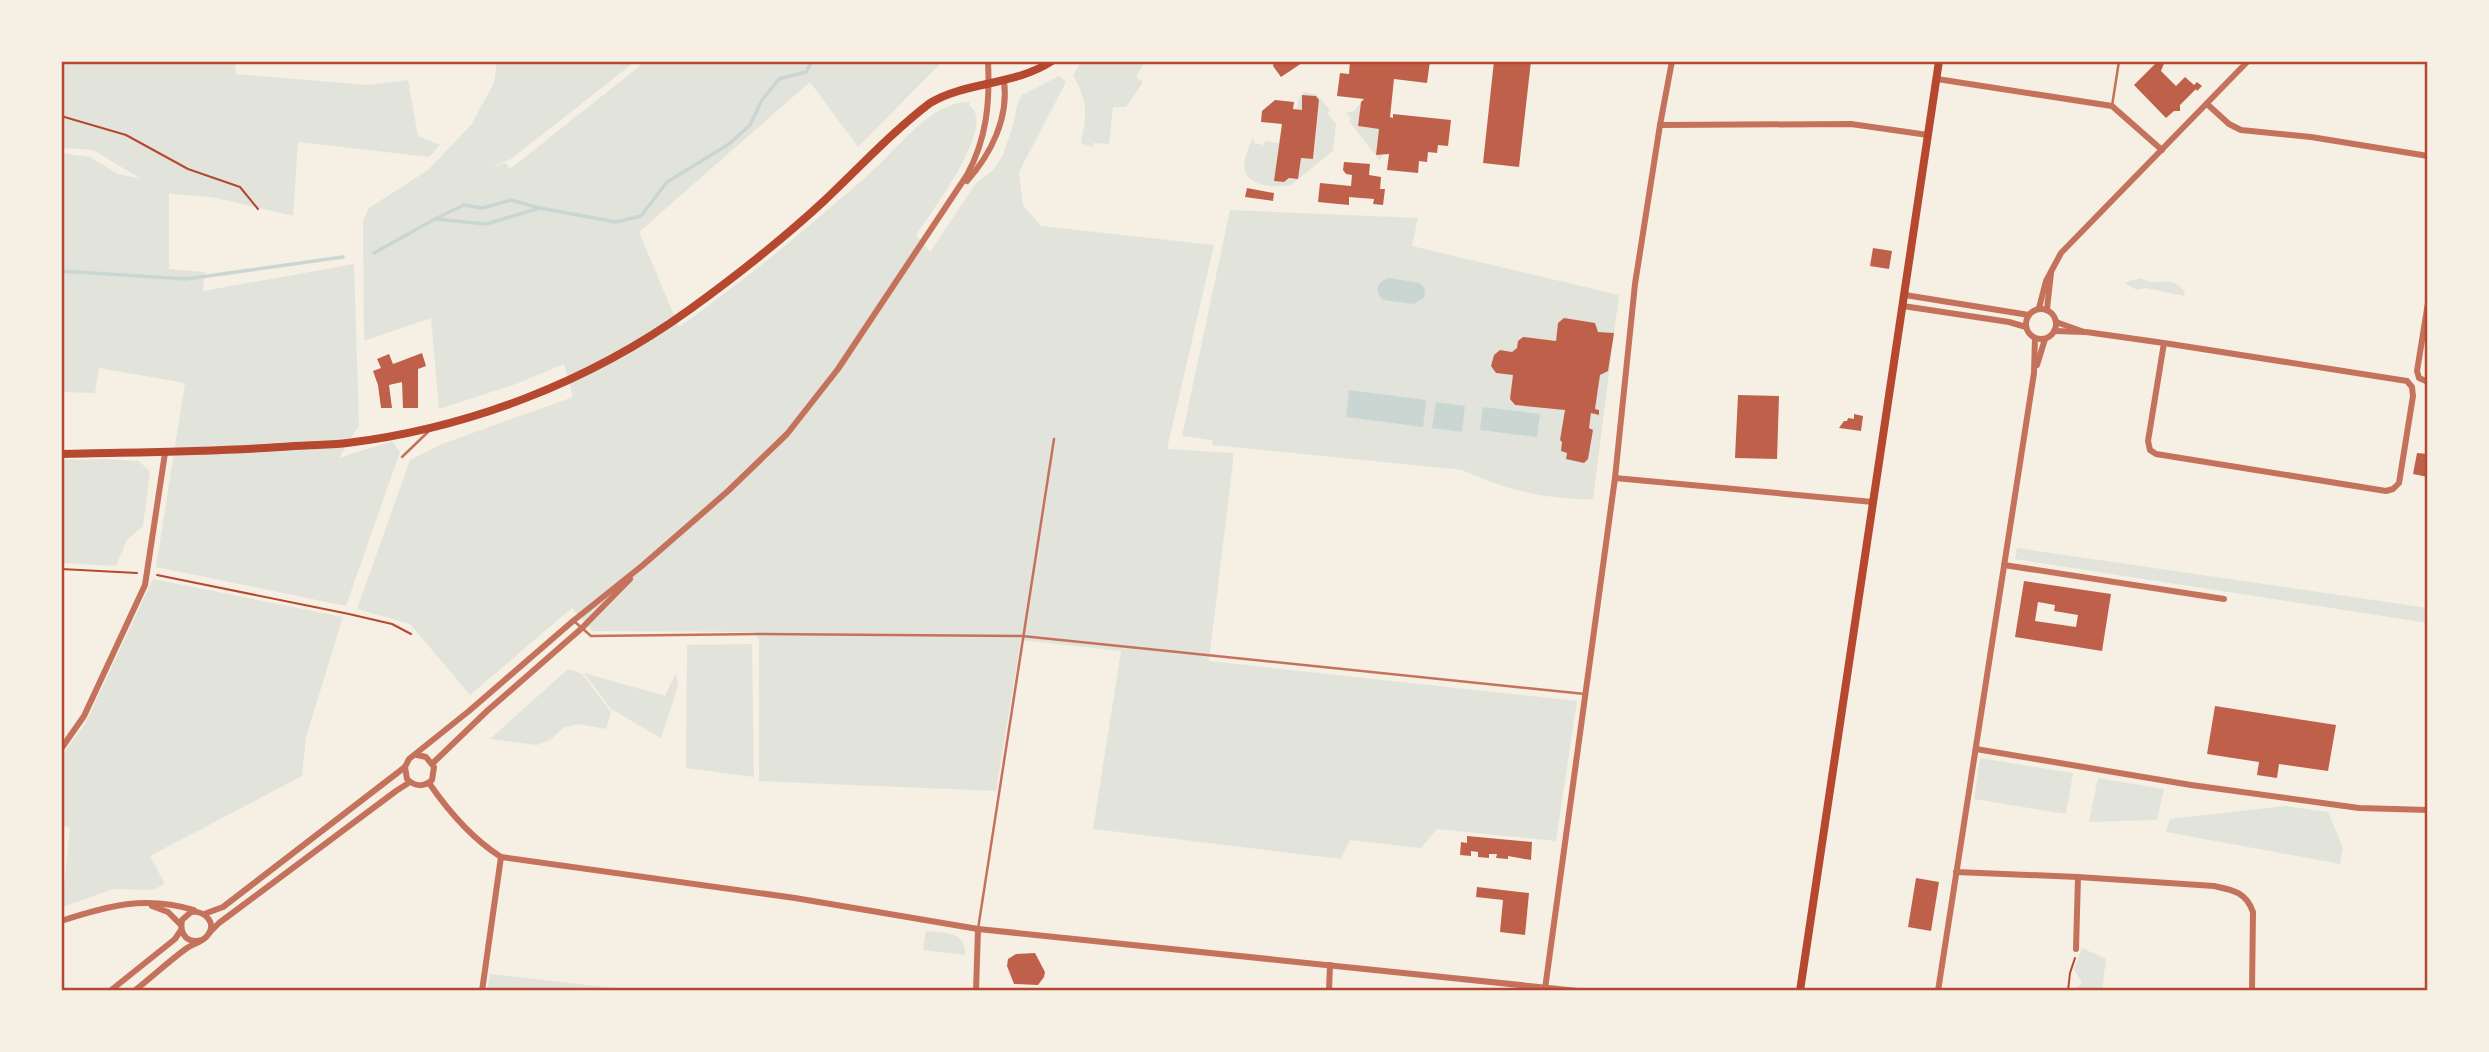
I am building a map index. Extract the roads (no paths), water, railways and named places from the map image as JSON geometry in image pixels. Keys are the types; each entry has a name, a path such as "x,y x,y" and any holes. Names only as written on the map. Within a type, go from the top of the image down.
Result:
{"main road":[{"path":"1034,72 1045,61"},
{"path":"61,454 165,453 346,443 434,426 493,410 547,390 593,370 688,311 780,240 923,108 944,95 1034,72 1052,61"},
{"path":"1800,991 1939,61"}],"street":[{"path":"961,187 981,142 988,112 988,61"},
{"path":"1545,989 1615,478 1633,296 1672,61"},
{"path":"2043,309 2051,270 2062,253 2248,61"},
{"path":"1937,79 2112,106 2162,150"},
{"path":"204,914 223,906 405,767 409,760 643,565 788,434 838,369 961,187 983,161 996,137 1004,106 1004,81"},
{"path":"2207,104 2229,124 2241,130 2311,137 2428,156"},
{"path":"1660,125 1851,124 1928,135"},
{"path":"1905,295 2028,315 2043,309 2053,314 2056,322 2054,331 2045,339 2034,373"},
{"path":"2428,303 2417,370 2420,378 2428,382"},
{"path":"1903,306 2026,327 2035,338 2034,373 1938,991"},
{"path":"2026,327 2028,315"},
{"path":"2056,322 2086,332"},
{"path":"2054,331 2086,332 2164,343 2403,380 2410,384 2413,396 2399,483 2386,491 2159,456 2150,450 2148,441 2164,343"},
{"path":"2035,338 2045,339"},
{"path":"61,749 84,716 141,597 149,573 165,453"},
{"path":"1615,478 1873,502"},
{"path":"433,763 488,710 582,628 643,565"},
{"path":"2004,565 2224,599"},
{"path":"1976,749 2191,785 2346,806 2428,810"},
{"path":"405,767 405,775 410,782 419,786 429,783 434,776 433,763 426,757 417,755"},
{"path":"134,991 187,948 202,940 219,923 410,782"},
{"path":"429,783 459,822 486,847 501,856 795,898 978,929 1577,991"},
{"path":"482,991 501,856"},
{"path":"1956,872 2078,877 2233,890 2244,895 2253,912 2252,991"},
{"path":"2076,948 2078,877"},
{"path":"140,903 169,912 191,941 202,940"},
{"path":"61,921 108,906 165,904 204,914 211,922 209,933"},
{"path":"110,991 175,939 187,914 196,911"},
{"path":"976,991 978,929"},
{"path":"1329,991 1330,965"}],"lane":[{"path":"2112,106 2119,61"},
{"path":"402,457 434,426"},
{"path":"978,929 1054,439"},
{"path":"573,621 591,636 1022,636 1585,694"}],"waterway":[{"path":"374,253 435,219 486,224 540,208 616,222 641,216 667,182 729,144 750,125 762,100 779,79 806,72 812,61"},
{"path":"437,218 464,205 483,208 511,200 539,208"},
{"path":"61,271 186,279 343,257"}]}
